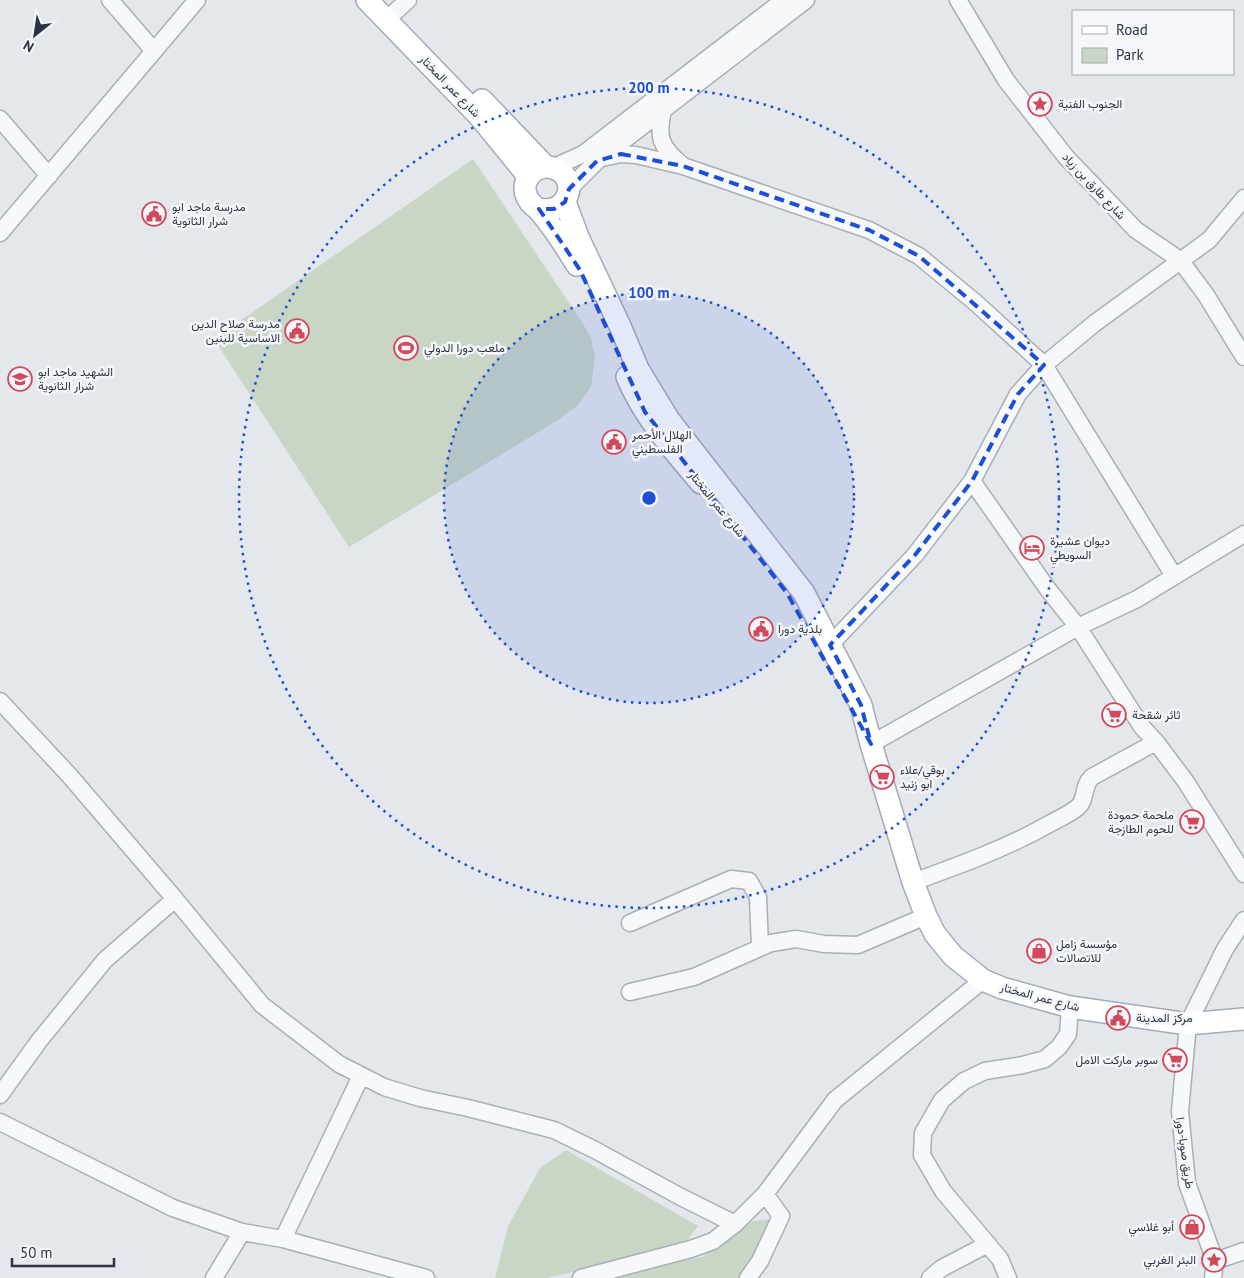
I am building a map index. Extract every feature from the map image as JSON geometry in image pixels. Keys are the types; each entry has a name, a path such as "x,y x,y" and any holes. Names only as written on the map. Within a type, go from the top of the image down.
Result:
{"main road":[{"name":"شارع عمر المختار","path":"367,0 394,8 542,170"},
{"path":"542,170 564,175 567,195 554,209 546,211 539,210 528,201 524,189 542,170"},
{"name":"شارع عمر المختار","path":"567,195 578,237 638,369 652,394 669,420 804,594 861,705 870,744 913,882 935,934 953,956 983,980 1002,988 1070,1007 1188,1024 1244,1019"},
{"name":"شارع عمر المختار","path":"539,210 560,236 580,270 645,412 787,593 806,623 838,688 870,744"}],"street":[{"path":"110,0 154,51"},
{"path":"0,233 197,0"},
{"path":"542,170 583,154 784,0"},
{"path":"567,195 602,158 806,0"},
{"name":"شارع طارق بن زياد","path":"958,0 1006,80 1066,157 1136,230 1180,260 1206,295 1244,357"},
{"path":"664,110 660,125 662,146 669,155 684,166"},
{"path":"0,119 49,176"},
{"path":"602,158 621,154 636,155 684,166 869,230 919,256 976,303 1044,364 1174,576"},
{"path":"830,645 915,555 972,481 1018,394 1044,364 1096,323 1209,240 1244,198"},
{"path":"972,481 1047,588 1078,627 1142,727 1156,742 1186,782 1244,874"},
{"path":"870,744 1078,627 1137,599 1244,534"},
{"path":"0,701 69,775 262,1005 339,1064 384,1088 554,1130 735,1224"},
{"path":"913,882 996,851 1069,813 1081,804 1086,783 1089,779 1156,742"},
{"path":"630,923 731,879 749,881 758,896 760,947"},
{"path":"0,1094 39,1041 105,960 175,899"},
{"path":"630,992 694,977 771,943 796,939 824,944 858,945 926,916"},
{"path":"1188,1024 1225,949 1244,920"},
{"path":"581,1278 691,1249 713,1241 735,1224 765,1194 836,1100 983,980"},
{"path":"1008,1278 1000,1259 943,1191 922,1155 923,1133 942,1100 964,1081 985,1071 1023,1065 1045,1059 1059,1047 1068,1034 1070,1007"},
{"name":"طريق صوبا-دورا","path":"1188,1024 1180,1111 1187,1183 1215,1261 1213,1278"},
{"path":"283,1239 361,1076"},
{"path":"1,1125 173,1208 242,1232 283,1239 426,1278"},
{"path":"748,1278 760,1261 781,1216 765,1194"},
{"path":"214,1278 242,1232"},
{"path":"930,1278 942,1268 988,1244"},
{"path":"1215,1261 1244,1251"}],"highlighted area":[{"path":"621,154 683,166 761,192 869,230 919,256 1044,365 1018,394 972,481 915,555 830,645 861,705 871,744 787,593 645,412 580,270 539,209 554,209 565,202 569,189 597,161"}],"green space":[{"name":"ملعب دورا الدولي","path":"473,159 591,338 595,357 591,387 578,405 558,420 349,547 214,339"},
{"path":"566,1150 698,1226 682,1248 547,1278 495,1278 508,1226 540,1168"},
{"path":"770,1219 770,1229 739,1278 605,1278 702,1257 753,1221"}],"place":[{"name":"الجنوب الفنية","path":"1040,104"},
{"name":"مدرسة ماجد ابو شرار الثانوية","path":"154,214"},
{"name":"مدرسة صلاح الدين الاساسية للبنين","path":"297,331"},
{"name":"ملعب دورا الدولي","path":"406,348"},
{"name":"الشهيد ماجد ابو شرار الثانوية","path":"20,379"},
{"name":"الهلال الأحمر الفلسطيني","path":"614,442"},
{"name":"ديوان عشيرة السويطي","path":"1032,548"},
{"name":"بلدية دورا","path":"761,629"},
{"name":"ثائر شقحة","path":"1114,715"},
{"name":"بوقي/علاء ابو زنيد","path":"882,777"},
{"name":"ملحمة حمودة للحوم الطازجة","path":"1192,822"},
{"name":"مؤسسة زامل للاتصالات","path":"1039,951"},
{"name":"مركز المدينة","path":"1118,1018"},
{"name":"سوبر ماركت الامل","path":"1175,1060"},
{"name":"أبو غلاسي","path":"1192,1227"},
{"name":"البئر الغربي","path":"1214,1260"}]}
